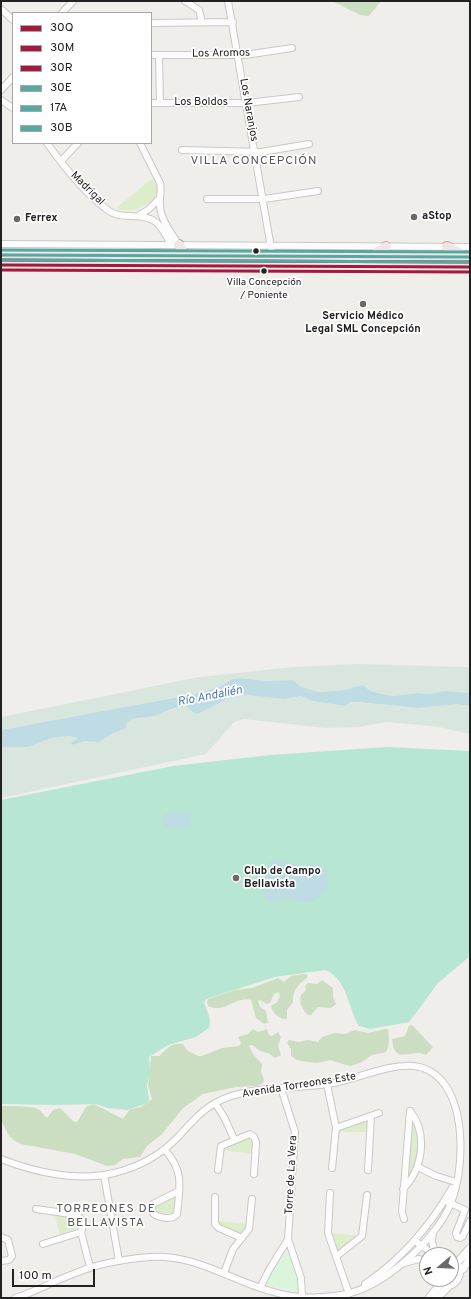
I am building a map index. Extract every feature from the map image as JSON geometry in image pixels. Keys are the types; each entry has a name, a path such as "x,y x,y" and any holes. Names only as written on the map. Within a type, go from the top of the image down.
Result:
{"highway":[{"path":"175,245 185,256"},
{"path":"368,256 380,252 386,247"},
{"path":"447,247 469,257"},
{"path":"1,255 185,256 273,261 368,256 469,257"},
{"path":"1,265 469,257"}],"street":[{"path":"63,12 72,1"},
{"path":"185,1 199,10 202,22"},
{"name":"Los Naranjos","path":"228,1 272,246 273,261"},
{"path":"1,9 12,19"},
{"path":"152,23 232,22"},
{"name":"Los Aromos","path":"152,55 238,55 292,48"},
{"path":"159,55 160,103"},
{"path":"1,90 12,78"},
{"name":"Los Boldos","path":"152,104 247,103 299,97"},
{"path":"1,100 10,106"},
{"name":"Madrigal","path":"48,144 61,162 85,189 110,211 118,215 138,216 157,222 175,245"},
{"path":"61,162 77,144"},
{"path":"141,144 160,182 162,189 160,198 162,216 175,245"},
{"path":"182,150 255,152 309,144"},
{"path":"207,199 264,200 318,191"},
{"path":"138,216 150,209 160,198"},
{"path":"1,244 447,247"},
{"name":"Avenida Torreones Este","path":"1,1159 50,1172 76,1176 104,1175 143,1163 165,1150 197,1116 215,1103 244,1094 281,1088 327,1084 402,1066 423,1068 436,1075 449,1093 458,1123 460,1150 456,1182 433,1231 421,1245 397,1267"},
{"path":"327,1084 336,1128 332,1168"},
{"name":"Torre de La Vera","path":"281,1088 294,1124 296,1138 288,1240 301,1278 302,1296"},
{"path":"215,1103 224,1117 234,1139"},
{"path":"404,1189 418,1167 420,1153 420,1136 416,1121 410,1110 402,1212 404,1218"},
{"path":"336,1128 379,1113"},
{"path":"368,1170 371,1116"},
{"path":"218,1170 220,1147 234,1139 248,1134 255,1138 254,1174"},
{"path":"165,1150 178,1169 179,1191 176,1216 158,1217 153,1214 151,1210 153,1204 179,1191"},
{"path":"418,1167 436,1176 456,1182"},
{"path":"104,1175 119,1261"},
{"path":"330,1193 328,1229 349,1294"},
{"path":"337,1256 362,1236 367,1195"},
{"path":"215,1197 215,1224 219,1228 242,1238"},
{"path":"224,1273 230,1254 250,1225 252,1199"},
{"path":"448,1201 465,1210 456,1233 457,1237 460,1238 463,1236 470,1221"},
{"name":"Avenida Torreones Este","path":"349,1294 376,1276 410,1246 448,1201"},
{"path":"36,1210 78,1216 84,1223 81,1232 90,1268"},
{"path":"433,1231 433,1247"},
{"path":"43,1244 81,1232"},
{"path":"1,1238 8,1240 12,1256 10,1260 1,1261"},
{"name":"Torre de La Vera","path":"260,1288 269,1270 288,1240"},
{"path":"415,1241 424,1247"},
{"path":"410,1246 419,1254"},
{"path":"459,1258 470,1248"},
{"path":"15,1298 90,1268 119,1261 150,1257 174,1258 197,1263 260,1288 278,1293 330,1297 349,1294 371,1285 397,1267 415,1259 419,1260"},
{"path":"459,1286 462,1284 465,1278 463,1269 470,1258"},
{"path":"459,1267 463,1269"},
{"path":"429,1298 436,1287"},
{"path":"437,1298 448,1287"}],"green space":[{"path":"332,1 381,1 369,16 360,15"},
{"path":"153,178 157,190 156,196 152,201 141,208 134,210 121,210 116,208"},
{"name":"Club de Campo Bellavista","path":"387,747 470,751 470,956 438,983 409,1022 370,1029 359,1026 355,1019 347,995 339,981 326,970 275,977 206,999 204,1002 210,1018 209,1028 196,1037 168,1045 149,1057 150,1072 147,1085 149,1100 147,1103 127,1110 108,1108 96,1104 1,1104 1,800 173,766 270,755"},
{"path":"308,975 307,978 296,988 293,1002 287,1010 287,1019 279,1017 271,1006 277,1002 280,996 279,992 274,994 270,1003 266,1004 261,1000 258,1001 260,1007 266,1011 268,1023 264,1024 256,1018 251,1000 240,1000 220,1008 208,1006 208,999 235,990 252,988 278,978 284,982 291,976"},
{"path":"322,980 333,988 333,998 336,1004 331,1008 318,1007 311,1015 308,1015 304,1011 300,997 306,990 305,986 308,983 317,984"},
{"path":"412,1025 433,1047 426,1055 421,1053 400,1054 396,1052 393,1047 392,1039 405,1036 409,1026"},
{"path":"253,1029 258,1032 267,1029 269,1035 272,1036 278,1032 281,1037 278,1046 281,1055 275,1058 270,1054 260,1051 252,1045 249,1046 253,1054 262,1064 261,1071 264,1080 263,1083 257,1086 236,1087 203,1094 183,1108 162,1134 147,1146 140,1157 123,1159 115,1165 107,1166 75,1154 21,1144 9,1136 1,1120 1,1106 16,1106 38,1109 47,1118 53,1110 60,1108 74,1122 77,1122 86,1107 94,1104 123,1119 130,1109 141,1107 152,1099 148,1086 151,1056 159,1056 172,1045 183,1044 188,1051 198,1056 202,1056 222,1048 239,1046 241,1043 238,1037 248,1034"},
{"path":"388,1029 389,1038 386,1052 372,1055 360,1063 350,1066 330,1060 317,1063 297,1060 291,1056 291,1049 287,1043 289,1040 299,1042 308,1040 318,1042 322,1037 335,1033 345,1034 355,1030 368,1033"},
{"path":"412,1120 416,1130 418,1151 415,1165 408,1179"},
{"path":"366,1121 369,1122 369,1132 338,1132 338,1129"},
{"path":"250,1138 253,1142 252,1154 223,1150 223,1148"},
{"path":"174,1196 176,1198 174,1214 156,1213 154,1211 154,1206"},
{"path":"55,1216 79,1218 79,1227 60,1235"},
{"path":"218,1221 248,1224 242,1234 219,1224"},
{"path":"331,1233 359,1236 337,1252"},
{"path":"288,1252 299,1285 299,1291 266,1285 270,1275 285,1253"}],"shaded area":[{"path":"358,664 470,667 470,693 445,691 430,694 418,693 393,696 373,692 368,688 320,692 301,687 293,680 266,681 240,678 232,679 219,687 195,694 1,730 1,717 199,677 292,667"},
{"path":"237,694 285,699 301,696 312,701 345,706 354,702 418,708 457,704 470,706 470,734 439,727 387,722 359,727 325,728 244,719 234,722 206,754 1,798 1,747 29,747 51,738 69,736 79,738 71,742 72,745 85,741 103,740 118,731 127,721 139,716 156,715 181,707 189,708 195,714 200,713"}],"water":[{"name":"Río Andalién","path":"240,678 266,681 293,680 301,687 320,692 345,690 362,685 373,692 393,696 418,693 430,694 445,691 470,693 470,706 457,704 418,708 351,702 345,706 312,701 301,696 285,699 237,694 200,713 195,714 188,708 181,707 154,716 131,720 127,722 126,728 99,742 85,741 72,745 71,742 78,738 69,736 51,738 29,747 1,747 1,730 195,694 219,687 232,679"},
{"path":"190,812 191,827 164,829 163,814"},
{"path":"276,859 300,866 322,865 328,875 327,886 316,900 310,902 285,899 270,901 264,892 266,868 269,863"}],"transit line":[{"name":"30B","path":"1,250 470,252"},
{"name":"30E","path":"1,255 470,257"},
{"name":"30R","path":"1,260 470,262"},
{"name":"17A","path":"1,260 470,262"},
{"name":"30Q","path":"1,265 470,267"},
{"name":"30M","path":"1,270 470,272"}],"place":[{"name":"aStop","path":"414,217"},
{"name":"Ferrex","path":"17,219"},
{"name":"Villa Concepción / Poniente","path":"264,271"},
{"name":"Servicio Médico Legal SML Concepción","path":"363,304"},
{"name":"Club de Campo Bellavista","path":"236,878"}],"district":[{"name":"VILLA CONCEPCIÓN","path":"254,162"},
{"name":"TORREONES DE BELLAVISTA","path":"106,1217"}]}
